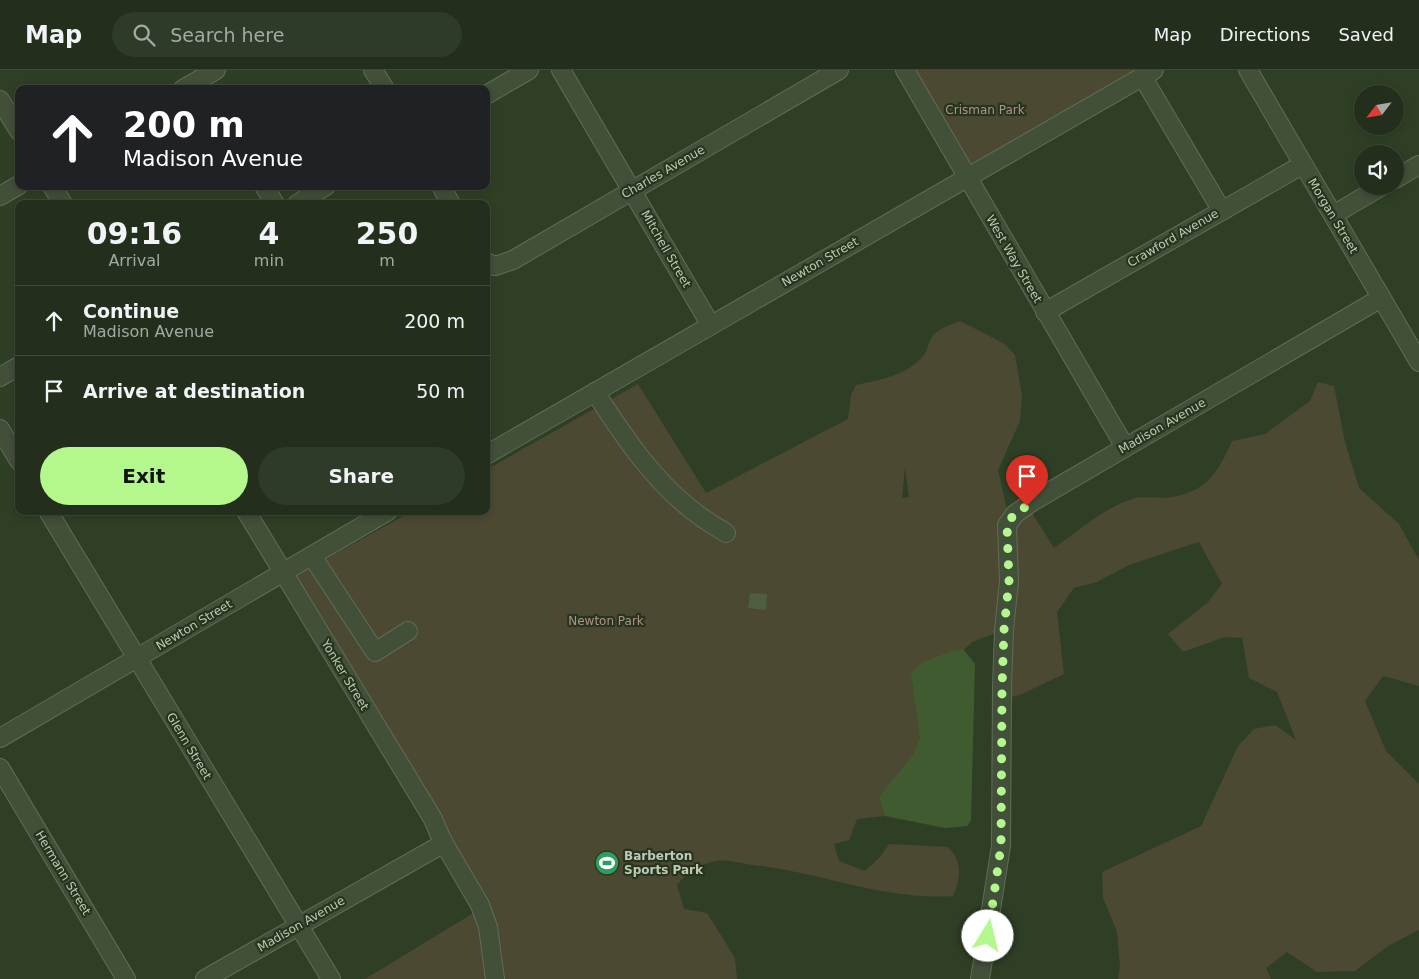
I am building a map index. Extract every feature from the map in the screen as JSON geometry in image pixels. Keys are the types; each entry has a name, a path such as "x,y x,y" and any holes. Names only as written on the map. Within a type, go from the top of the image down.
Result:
{"street":[{"path":"200,79 216,70"},
{"path":"373,70 382,85"},
{"path":"490,93 529,70"},
{"name":"Mitchell Street","path":"561,70 710,324"},
{"name":"Charles Avenue","path":"490,264 496,266 512,260 839,70"},
{"name":"West Way Street","path":"905,70 1125,447"},
{"name":"Morgan Street","path":"1248,70 1419,362"},
{"path":"1148,73 1222,211"},
{"name":"Newton Street","path":"490,453 710,324 1148,73"},
{"path":"0,100 15,124"},
{"name":"Crawford Avenue","path":"1045,312 1302,165"},
{"path":"1404,174 1419,165"},
{"path":"0,196 15,187"},
{"path":"303,200 320,190"},
{"path":"1333,215 1367,195"},
{"name":"Madison Avenue","path":"980,979 1001,846 1002,688 1008,592 1007,525 1009,520 1032,502 1381,298"},
{"path":"0,377 15,368"},
{"path":"595,392 627,442 656,476 696,514 726,532"},
{"path":"0,430 15,454"},
{"name":"Glenn Street","path":"50,515 331,979"},
{"name":"Yonker Street","path":"248,515 433,819 442,840 480,905 488,927 495,979"},
{"name":"Newton Street","path":"0,738 381,515"},
{"path":"312,556 375,652 408,631"},
{"name":"Hermann Street","path":"0,768 126,979"},
{"name":"Madison Avenue","path":"205,979 438,846 442,840"}],"green space":[{"name":"Crisman Park","path":"914,70 1138,70 969,167"},
{"name":"Newton Park","path":"960,321 1005,344 1015,355 1022,396 1020,421 998,470 1009,519 1027,505 1054,548 1092,520 1122,503 1139,498 1177,496 1199,488 1221,464 1232,441 1265,434 1310,401 1318,382 1334,386 1345,442 1359,488 1399,524 1419,560 1419,686 1383,676 1365,701 1386,751 1419,784 1419,930 1388,946 1355,971 1317,972 1287,952 1266,968 1271,979 1118,979 1120,966 1117,932 1103,898 1102,872 1201,826 1238,746 1254,729 1275,725 1296,740 1277,692 1249,678 1242,638 1225,637 1183,652 1168,634 1208,602 1222,584 1199,542 1129,565 1097,582 1074,588 1057,612 1064,674 1020,695 1002,699 1003,630 972,642 964,650 955,650 912,683 917,703 920,737 915,753 910,761 879,797 885,816 857,819 849,840 834,844 839,861 865,871 880,857 889,844 948,847 956,858 959,870 958,882 953,896 902,894 778,869 729,861 715,861 693,870 677,885 684,909 707,913 735,958 737,979 365,979 485,906 293,578 405,515 490,515 490,468 638,384 706,493 848,419 851,395 856,385 893,376 910,367 924,355 935,334 945,327","holes":["905,467 909,497 902,498"]}],"shaded area":[{"path":"955,650 964,650 975,664 971,821 967,826 945,828 885,816 879,797 914,754 920,737 911,674 921,663"}],"building":[{"path":"750,593 767,594 766,610 748,608"}],"place":[{"name":"Barberton Sports Park","path":"607,863"}],"route":[{"path":"988,936 1001,846 1002,688 1004,630 1009,581 1007,525 1014,514 1027,506"}]}
